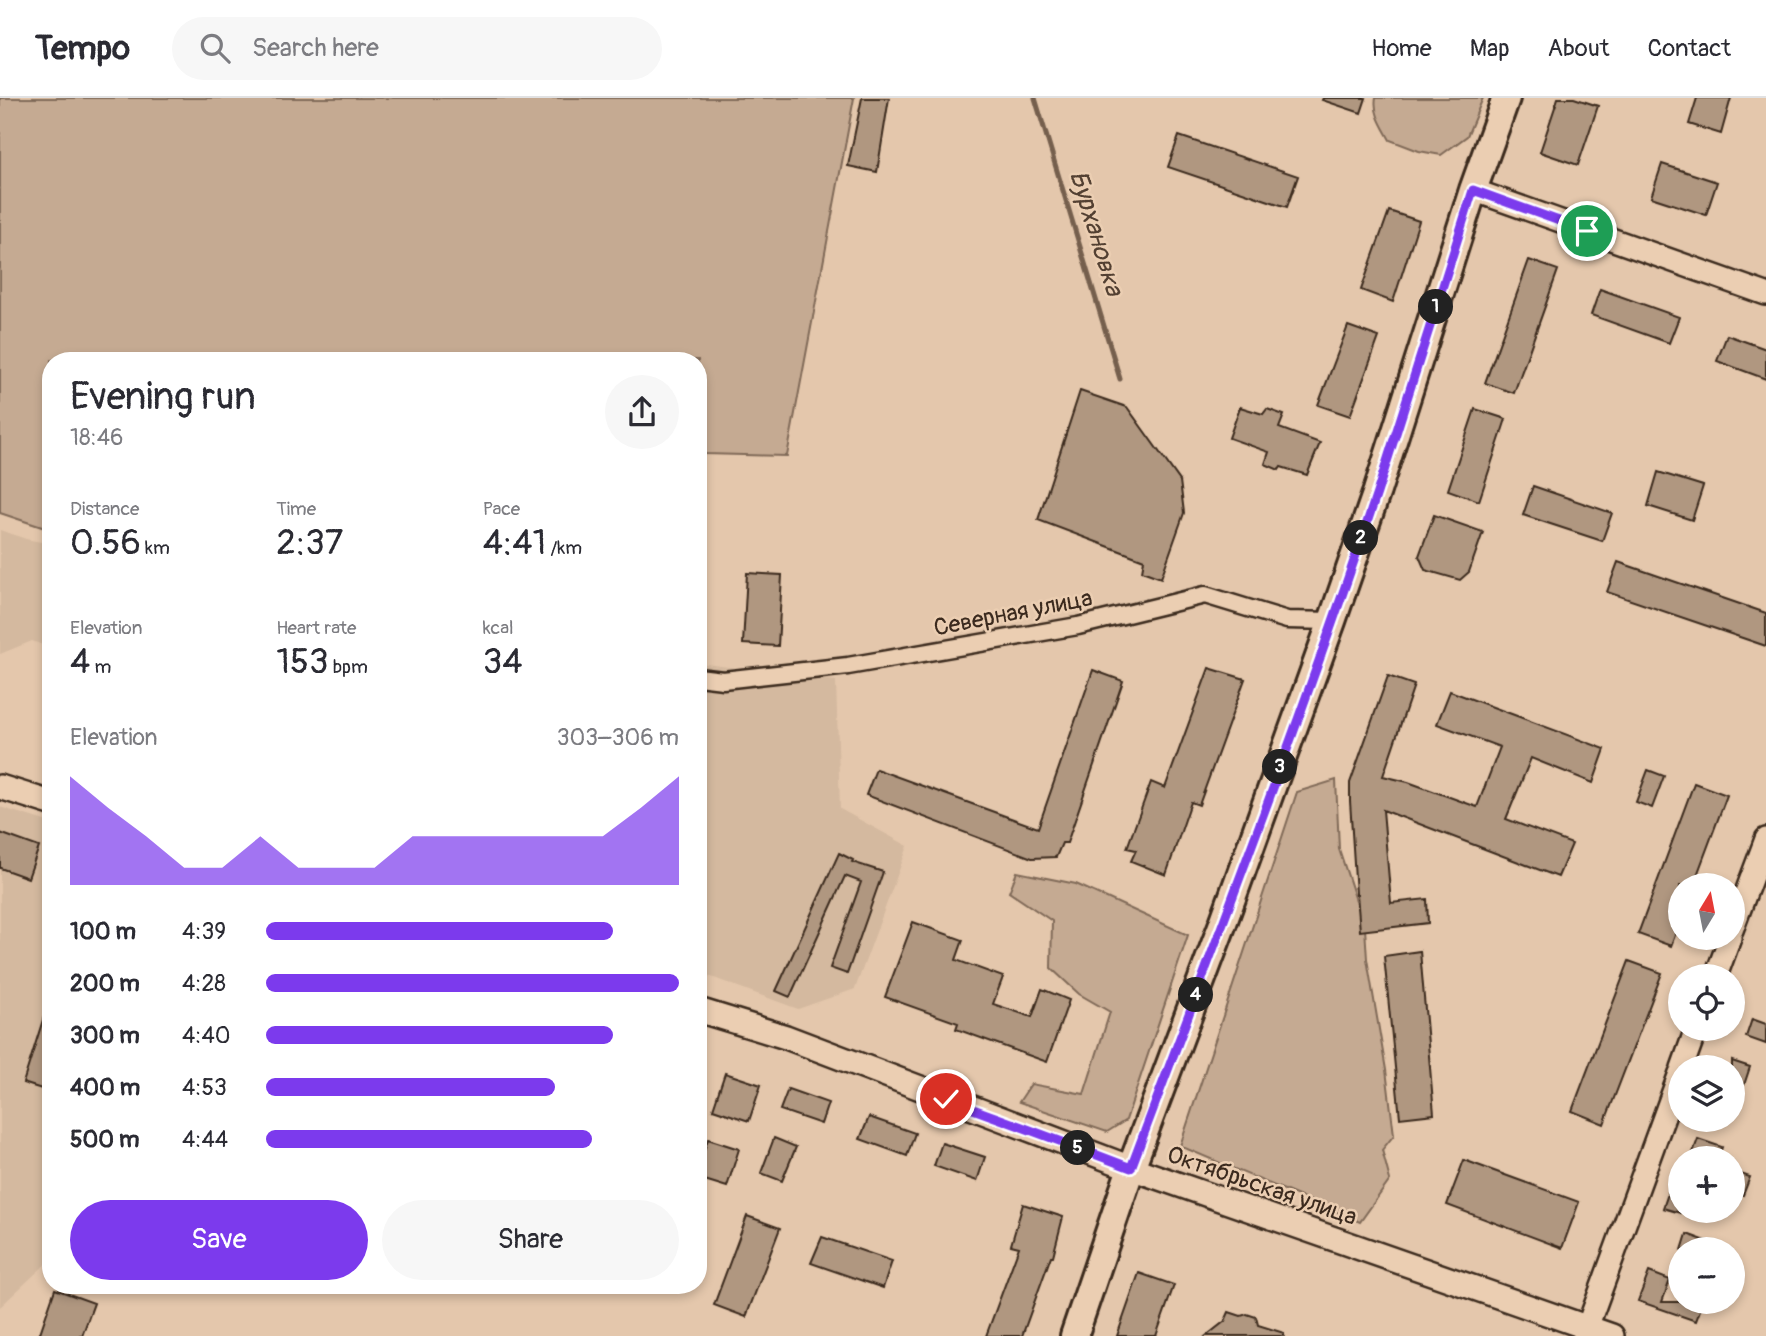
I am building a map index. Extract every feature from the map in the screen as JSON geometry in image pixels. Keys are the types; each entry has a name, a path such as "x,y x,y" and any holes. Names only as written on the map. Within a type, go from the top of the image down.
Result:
{"main road":[{"path":"1074,1336 1131,1168 1332,621 1377,491 1473,190 1506,98"},
{"path":"0,787 42,800"},
{"name":"Октябрьская улица","path":"707,1013 786,1037 1131,1168 1585,1332 1612,1336"}],"street":[{"path":"1473,190 1766,294"},
{"name":"Северная улица","path":"707,678 723,680 848,666 1078,626 1205,595 1287,620 1332,621"},
{"path":"1745,895 1766,839"},
{"path":"1585,1332 1668,1106"}],"shaded area":[{"path":"0,98 854,98 787,456 707,454 707,352 42,352 42,527 0,513"},
{"path":"1376,98 1483,98 1467,136 1441,155 1419,151 1390,140 1377,114"},
{"path":"0,530 42,542 42,645 32,641 0,654"},
{"path":"707,664 836,681 840,809 908,846 855,989 798,1009 707,975"},
{"path":"1336,780 1339,849 1365,928 1367,959 1394,1135 1382,1150 1390,1180 1360,1222 1180,1146 1297,792"},
{"path":"0,807 42,820 42,1267 0,1307"},
{"path":"1017,872 1076,884 1188,935 1126,1120 1107,1132 1019,1102 1031,1084 1084,1094 1110,1012 1079,994 1051,968 1052,921 1009,892"}],"building":[{"path":"862,98 889,98 877,172 848,166"},
{"path":"1366,98 1361,113 1322,100"},
{"path":"1558,98 1574,98 1598,106 1578,165 1540,152"},
{"path":"1697,98 1731,98 1721,134 1689,124"},
{"path":"1179,136 1298,176 1287,207 1168,167"},
{"path":"1662,164 1717,182 1706,215 1651,197"},
{"path":"1389,211 1419,221 1393,302 1361,290"},
{"path":"1529,260 1558,270 1514,393 1485,383"},
{"path":"1600,289 1679,317 1669,343 1591,315"},
{"path":"1348,326 1379,337 1350,416 1318,405"},
{"path":"1727,335 1766,349 1766,379 1717,361"},
{"path":"1080,391 1127,407 1180,481 1184,513 1161,578 1142,571 1144,560 1038,520"},
{"path":"1240,407 1263,414 1267,409 1284,415 1279,428 1320,443 1307,475 1281,467 1279,470 1265,464 1269,452 1229,438"},
{"path":"1475,409 1506,419 1479,501 1448,490"},
{"path":"1658,472 1703,486 1692,520 1648,506"},
{"path":"1533,486 1612,513 1602,541 1523,515"},
{"path":"1434,515 1483,532 1469,572 1460,580 1425,570 1419,556"},
{"path":"1618,562 1766,613 1766,646 1607,592"},
{"path":"747,573 782,575 778,646 743,644"},
{"path":"1209,668 1245,679 1199,805 1191,802 1166,875 1131,861 1136,850 1127,848 1151,782 1165,788"},
{"path":"1093,670 1123,681 1067,843 1062,843 1056,857 1032,858 866,795 876,769 1038,828"},
{"path":"1388,676 1414,685 1383,776 1408,782 1477,807 1500,747 1437,724 1450,691 1605,749 1593,783 1531,758 1506,819 1572,844 1558,877 1383,810 1391,903 1427,899 1428,923 1360,931 1350,783"},
{"path":"1648,770 1664,776 1652,808 1636,802"},
{"path":"1694,783 1727,795 1698,873 1668,873 1668,945 1638,934"},
{"path":"0,833 39,847 28,878 0,868"},
{"path":"839,853 853,860 852,862 883,872 847,974 830,968 861,882 845,876 790,997 776,991"},
{"path":"913,922 963,940 956,960 1003,977 993,1004 1032,1017 1042,989 1069,1000 1047,1062 956,1029 958,1023 885,997"},
{"path":"1420,951 1434,1114 1400,1118 1384,956"},
{"path":"1629,961 1662,973 1604,1124 1572,1111"},
{"path":"1752,1019 1766,1024 1766,1044 1746,1037"},
{"path":"42,1023 42,1089 23,1083"},
{"path":"1745,1065 1750,1067 1745,1082"},
{"path":"725,1073 761,1085 749,1121 713,1109"},
{"path":"788,1089 828,1103 821,1124 780,1110"},
{"path":"869,1117 915,1133 907,1156 860,1139"},
{"path":"774,1138 796,1147 782,1181 761,1173"},
{"path":"708,1139 739,1149 727,1187 707,1181"},
{"path":"1698,1139 1719,1146 1695,1146"},
{"path":"942,1143 985,1157 977,1181 934,1166"},
{"path":"1464,1160 1579,1202 1562,1248 1447,1205"},
{"path":"1745,1175 1750,1177 1745,1190"},
{"path":"1668,1194 1668,1209 1663,1208"},
{"path":"1023,1204 1063,1217 1053,1256 1022,1336 986,1336 1019,1247 1011,1245"},
{"path":"747,1216 780,1228 746,1317 714,1305"},
{"path":"822,1237 892,1261 883,1288 811,1263"},
{"path":"1649,1272 1668,1279 1662,1302 1668,1302 1668,1311 1638,1301"},
{"path":"1139,1273 1174,1285 1156,1336 1117,1336"},
{"path":"53,1294 69,1294 94,1303 82,1336 39,1336"},
{"path":"1229,1312 1256,1317 1258,1325 1284,1333 1284,1336 1206,1336 1225,1321"},
{"path":"1676,1314 1699,1314 1696,1321"}],"waterway":[{"name":"Бурхановка","path":"1035,98 1120,379"}],"route":[{"path":"946,1099 1131,1168 1351,568 1473,190 1587,231"}]}
